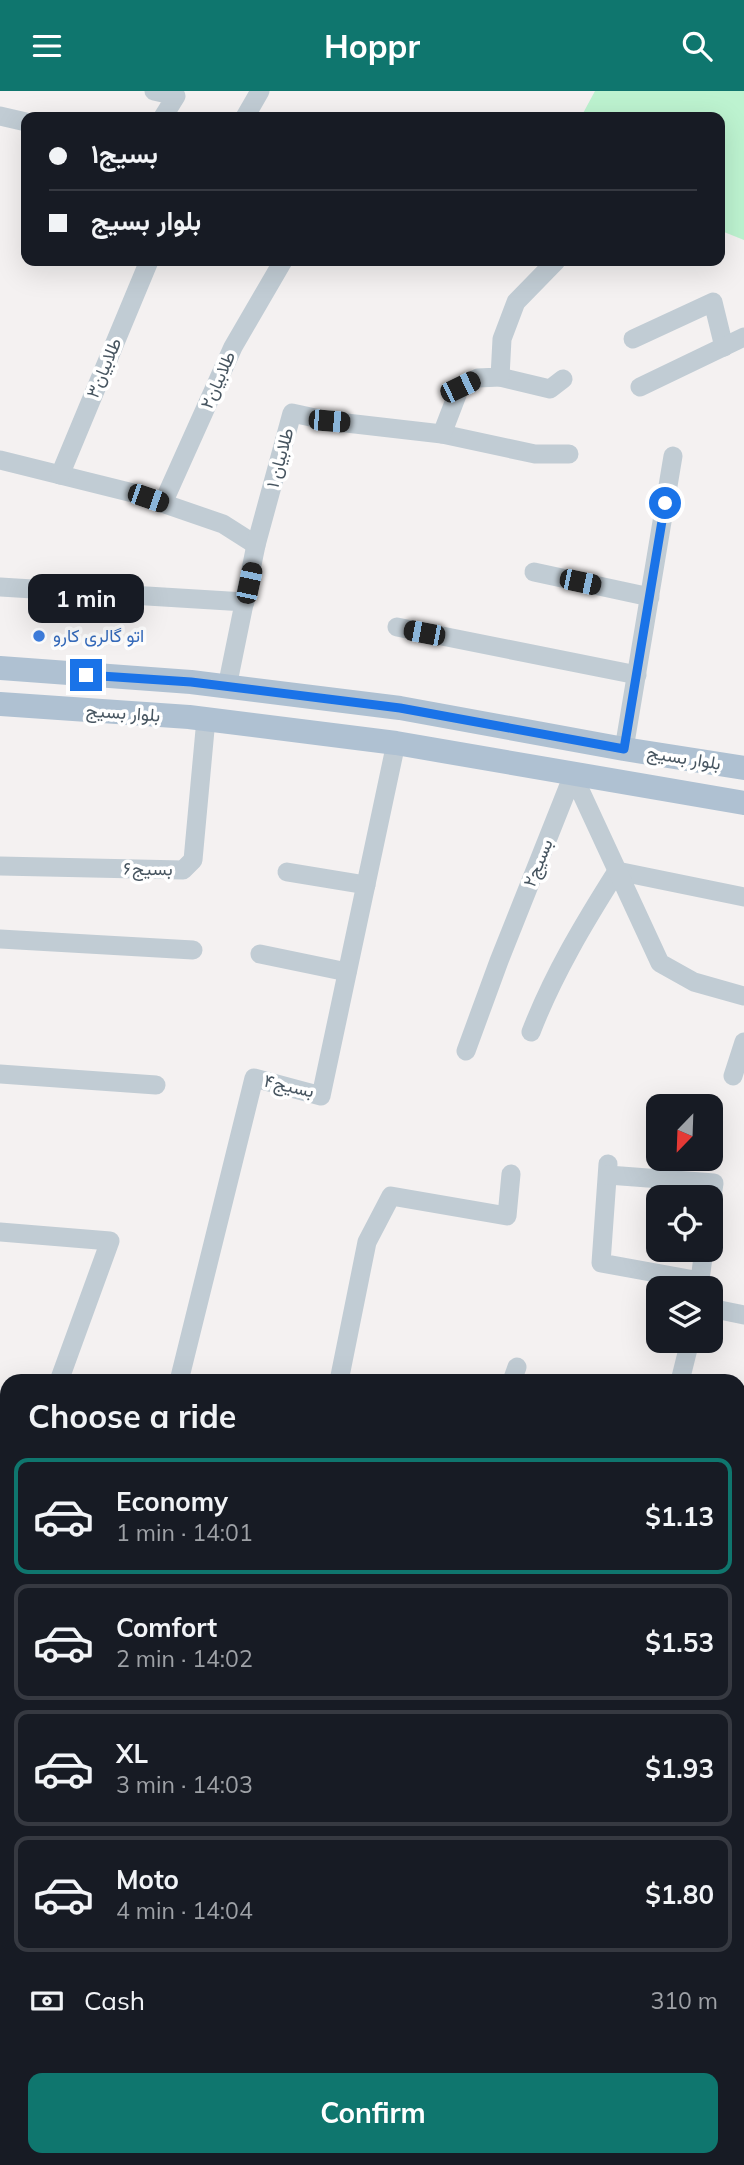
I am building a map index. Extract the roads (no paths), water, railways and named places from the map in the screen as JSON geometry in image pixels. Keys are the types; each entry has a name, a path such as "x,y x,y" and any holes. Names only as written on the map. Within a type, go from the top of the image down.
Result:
{"main road":[{"name":"بلوار بسیج","path":"0,668 227,687 400,708 744,768"},
{"name":"بلوار بسیج","path":"0,704 206,719 396,743 744,803"}],"street":[{"path":"154,91 176,96 166,112"},
{"path":"248,112 260,91"},
{"path":"0,116 21,121"},
{"name":"طلابیان۳","path":"60,474 147,266"},
{"name":"طلابیان۲","path":"163,503 233,347 280,266"},
{"path":"500,377 502,339 516,302 551,266"},
{"path":"633,339 713,302 724,347"},
{"path":"640,387 744,337"},
{"path":"563,379 550,389 500,377 478,378 460,387 442,434 535,454 569,453"},
{"name":"طلابیان ۱","path":"256,545 292,413 329,421 442,434"},
{"path":"624,749 673,456"},
{"path":"0,460 163,503 223,524 256,545 227,687"},
{"path":"534,572 650,597"},
{"path":"0,587 245,602"},
{"path":"397,627 637,675"},
{"name":"بسیج۶","path":"0,866 183,870 193,860 206,719"},
{"name":"بسیج۴","path":"181,1374 254,1078 321,1096 396,743"},
{"path":"573,775 660,963 694,982 744,996"},
{"name":"بسیج۲","path":"466,1051 573,775"},
{"path":"287,871 366,885"},
{"path":"617,871 744,897"},
{"path":"531,1033 545,994 580,930 617,871"},
{"path":"0,939 192,950"},
{"path":"260,954 347,972"},
{"path":"733,1076 744,1042"},
{"path":"0,1074 156,1085"},
{"path":"659,1276 601,1263 608,1170 714,1185"},
{"path":"340,1374 367,1242 391,1196 507,1216 511,1174"},
{"path":"0,1232 110,1241 62,1374"},
{"path":"723,1311 744,1315"},
{"path":"682,1374 687,1353"}],"place":[{"name":"اتو گالری کارو","path":"39,636"}]}
